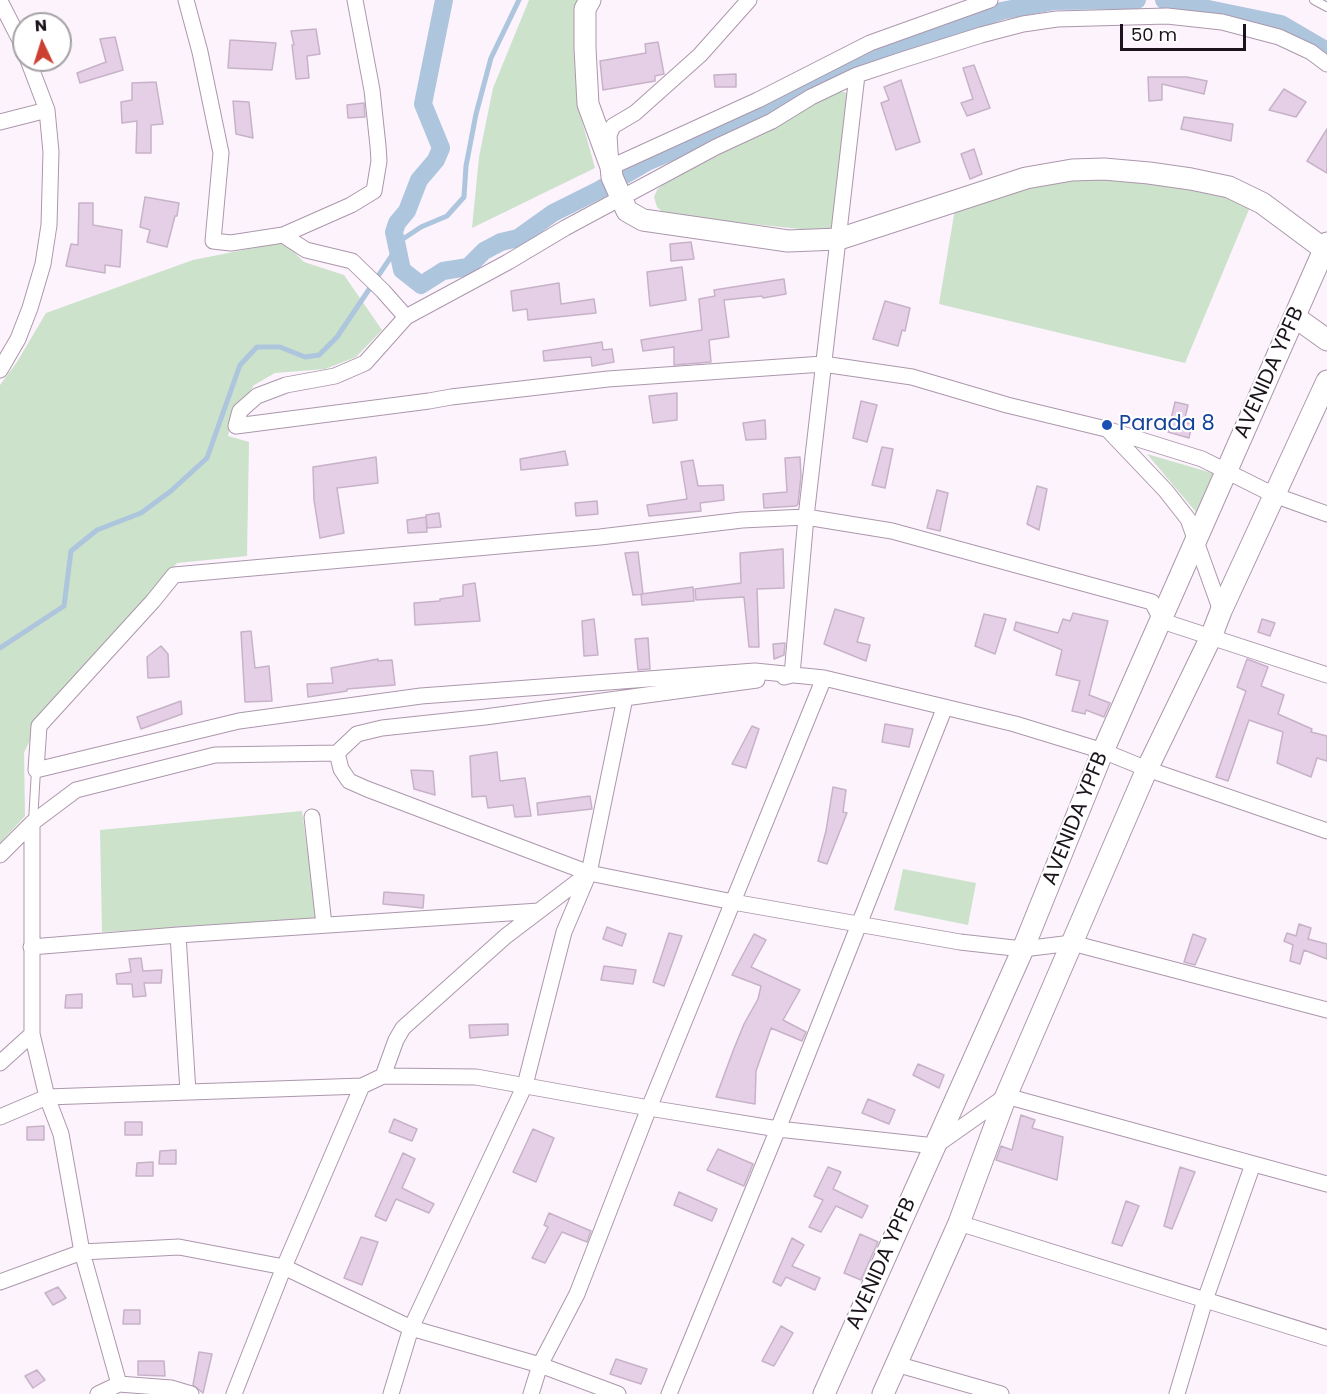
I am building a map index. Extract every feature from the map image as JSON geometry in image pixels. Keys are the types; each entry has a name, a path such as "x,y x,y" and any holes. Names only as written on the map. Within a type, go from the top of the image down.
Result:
{"street":[{"path":"186,0 200,52 221,153 213,241 231,243 283,235 351,205 374,191 379,160 378,146 372,90 355,0"},
{"path":"590,0 585,9 588,104 627,211 642,220 788,241 839,238 1026,178 1072,170 1104,169 1170,176 1229,187 1262,203 1326,246"},
{"path":"616,183 609,135 613,126 635,113 700,56 749,0"},
{"path":"990,0 870,43 758,100 616,183 406,317 365,363 335,376 286,386 257,396 240,411 236,426 451,397 608,379 823,364 912,377 1007,405 1106,429 1202,459 1274,495 1327,514"},
{"path":"0,1 12,24"},
{"path":"616,183 716,147 772,121 811,97 857,75 981,35 1023,24 1057,19 1127,16 1177,17 1222,22 1279,37 1311,52 1327,64"},
{"path":"0,370 18,339 30,308 43,264 49,225 51,152 47,110 33,72"},
{"path":"792,675 806,517 857,75"},
{"path":"0,122 47,110"},
{"path":"283,235 306,250 352,261 384,291 406,317"},
{"name":"AVENIDA YPFB","path":"824,1394 1023,949 1103,751 1326,246"},
{"path":"1294,317 1327,340"},
{"name":"AVENIDA YPFB","path":"883,1394 959,1223 1006,1096 1147,769 1211,637 1327,381"},
{"path":"1106,429 1166,491 1188,519 1221,611"},
{"path":"1327,675 1162,621 1152,602 892,531 806,517 742,520 600,537 174,575 39,726 36,770 230,723 421,696 755,671 825,678 1015,724 1103,751 1147,769 1327,831"},
{"path":"0,855 33,823 76,790 215,755 337,753 357,734 382,728 485,717 792,675"},
{"path":"531,1394 540,1365 577,1294 649,1108 825,678"},
{"path":"391,1394 411,1328 525,1085 564,932 589,873 625,698"},
{"path":"669,1394 778,1129 945,707"},
{"path":"337,753 341,769 349,781 589,873 733,902 960,942 1023,949 1072,943 1327,1010"},
{"path":"312,817 324,925"},
{"path":"33,823 32,1034 47,1097 61,1134 82,1252 119,1384"},
{"path":"383,1076 396,1040 403,1028 488,951 589,873"},
{"path":"32,947 178,934 539,911"},
{"path":"178,934 188,1092"},
{"path":"0,1063 32,1034"},
{"path":"0,1118 47,1097 362,1086 383,1076 476,1077 778,1129 935,1146 1006,1096 1327,1184"},
{"path":"234,1394 284,1268 362,1086"},
{"path":"1177,1394 1205,1300 1252,1164"},
{"path":"959,1223 1327,1338"},
{"path":"0,1282 82,1252 179,1247 284,1268 411,1328 540,1365 618,1394"},
{"path":"896,1364 1001,1394"},
{"path":"98,1394 119,1384 171,1388 191,1394"}],"lane":[{"path":"1314,0 1327,7"},
{"path":"33,823 36,770"}],"green space":[{"path":"529,0 578,0 575,7 577,103 595,168 472,228 479,157 493,88"},
{"path":"839,91 848,93 834,225 829,232 666,215 657,207 654,197 666,181"},
{"path":"1080,177 1149,177 1224,194 1250,207 1185,363 939,304 955,209 1035,185"},
{"path":"284,242 304,262 344,275 382,330 356,357 325,369 275,373 254,385 232,420 228,436 249,442 247,556 177,563 36,727 24,753 25,816 0,843 0,385 17,362 46,313 193,260"},
{"path":"1147,454 1219,475 1201,518"},
{"path":"302,811 317,921 102,932 100,830"},
{"path":"903,869 976,883 968,925 894,910"}],"building":[{"path":"316,29 320,54 307,56 309,78 296,79 291,31"},
{"path":"115,37 123,70 80,83 77,73 106,62 100,39"},
{"path":"230,40 276,43 272,70 228,68"},
{"path":"658,42 664,74 655,76 655,81 603,90 600,61 646,53 645,44"},
{"path":"974,65 990,108 967,116 961,103 973,99 963,68"},
{"path":"736,74 736,87 715,87 714,75"},
{"path":"1148,77 1187,77 1207,81 1204,94 1162,84 1162,100 1149,101"},
{"path":"901,80 920,142 896,150 881,103 889,100 884,87"},
{"path":"156,82 163,124 151,125 151,153 136,153 137,121 122,123 121,102 132,100 132,83"},
{"path":"1284,89 1306,102 1296,117 1269,110"},
{"path":"233,101 249,102 253,138 236,134"},
{"path":"364,103 365,117 348,118 347,105"},
{"path":"1184,117 1233,124 1231,141 1181,129"},
{"path":"1327,129 1327,173 1307,161"},
{"path":"974,149 982,174 970,179 961,154"},
{"path":"145,197 179,203 167,247 147,242 150,230 140,227"},
{"path":"79,203 93,203 93,225 122,230 120,267 105,265 105,273 66,266 71,244 78,245"},
{"path":"691,242 694,259 671,261 670,244"},
{"path":"682,267 686,300 650,306 647,272"},
{"path":"784,279 786,294 724,300 729,337 709,340 711,362 674,365 674,347 643,351 641,340 702,330 699,299 715,296 714,290"},
{"path":"559,283 561,304 594,299 596,313 528,320 527,309 513,311 511,291"},
{"path":"885,301 910,308 905,331 902,330 898,346 873,339"},
{"path":"602,342 603,350 612,349 614,362 592,366 591,357 544,361 543,351"},
{"path":"677,393 677,420 653,423 649,396"},
{"path":"861,401 877,405 867,442 853,438"},
{"path":"1175,402 1188,405 1184,422 1192,424 1189,438 1168,432"},
{"path":"765,420 766,439 746,440 743,423"},
{"path":"882,447 893,449 885,488 872,485"},
{"path":"565,451 568,465 521,470 520,459"},
{"path":"376,457 378,483 337,488 344,533 320,538 314,500 313,467"},
{"path":"800,457 801,476 798,504 764,508 763,494 787,492 785,458"},
{"path":"693,460 698,486 723,485 724,500 700,503 701,511 649,516 647,505 687,499 681,462"},
{"path":"1037,486 1047,489 1039,530 1027,524"},
{"path":"937,490 948,493 940,531 927,528"},
{"path":"597,501 598,514 576,516 575,503"},
{"path":"439,513 441,527 427,528 426,515"},
{"path":"426,517 427,532 408,533 407,520"},
{"path":"783,549 784,588 757,589 759,647 749,647 744,597 696,600 695,589 741,583 740,553"},
{"path":"638,552 643,594 633,595 625,553"},
{"path":"475,583 480,621 415,625 414,603 463,596 463,585"},
{"path":"693,587 694,601 642,605 641,594"},
{"path":"835,609 864,618 857,642 870,645 866,661 824,644"},
{"path":"1073,613 1108,621 1089,695 1110,703 1104,717 1086,710 1085,714 1072,711 1080,681 1056,675 1062,650 1014,630 1016,622 1058,633 1063,619 1070,621"},
{"path":"984,614 1006,619 995,654 975,646"},
{"path":"594,619 598,655 584,656 582,621"},
{"path":"1262,619 1275,623 1270,636 1258,632"},
{"path":"251,631 255,668 269,666 272,701 245,702 241,632"},
{"path":"648,638 650,669 638,670 635,639"},
{"path":"785,643 784,655 774,659 773,644"},
{"path":"161,646 168,654 169,677 148,678 147,657"},
{"path":"378,659 378,661 392,660 395,685 347,689 347,691 308,697 307,684 333,683 331,668"},
{"path":"1247,659 1268,667 1261,686 1284,695 1278,714 1312,729 1311,732 1327,736 1327,761 1317,758 1311,777 1277,763 1283,732 1249,720 1228,781 1216,777 1246,691 1237,687"},
{"path":"181,701 182,714 141,729 137,717"},
{"path":"885,724 913,729 909,747 882,742"},
{"path":"752,726 759,729 746,768 732,764"},
{"path":"497,752 500,781 525,778 531,816 515,817 513,805 488,808 486,796 472,797 470,756"},
{"path":"411,770 433,771 435,795 414,789"},
{"path":"833,787 846,790 843,812 847,813 827,864 818,861 826,831"},
{"path":"590,796 592,809 538,815 537,803"},
{"path":"384,892 424,895 423,908 383,904"},
{"path":"1299,924 1311,928 1308,939 1327,944 1327,959 1304,950 1300,964 1290,961 1293,945 1284,941 1287,933 1296,936"},
{"path":"607,927 626,934 622,946 603,939"},
{"path":"669,933 682,936 664,986 653,982"},
{"path":"754,934 766,940 751,967 800,990 783,1020 806,1032 802,1041 771,1028 756,1071 755,1104 716,1097 744,1024 758,999 761,986 732,975"},
{"path":"1193,934 1206,939 1195,965 1184,962"},
{"path":"141,958 143,971 162,970 161,983 144,983 146,996 133,997 132,984 117,984 116,974 131,972 129,959"},
{"path":"604,966 636,970 633,984 601,980"},
{"path":"82,994 82,1008 65,1008 66,995"},
{"path":"508,1024 508,1035 470,1038 469,1025"},
{"path":"918,1064 944,1075 939,1088 913,1075"},
{"path":"868,1099 895,1110 889,1124 862,1113"},
{"path":"1021,1115 1035,1120 1032,1128 1063,1137 1057,1180 996,1160 1001,1146 1012,1150"},
{"path":"394,1119 417,1129 412,1141 389,1132"},
{"path":"125,1122 142,1122 142,1135 125,1135"},
{"path":"44,1126 44,1140 27,1140 27,1127"},
{"path":"533,1129 554,1138 536,1182 513,1172"},
{"path":"718,1149 753,1164 744,1186 707,1170"},
{"path":"176,1150 176,1164 159,1164 160,1151"},
{"path":"403,1153 415,1159 402,1188 434,1204 429,1213 396,1199 386,1221 375,1216"},
{"path":"153,1162 153,1176 136,1176 137,1163"},
{"path":"828,1167 841,1172 833,1189 868,1206 862,1218 836,1206 821,1232 809,1227 823,1200 814,1196"},
{"path":"1180,1167 1195,1172 1172,1229 1164,1226"},
{"path":"679,1192 717,1209 712,1221 674,1205"},
{"path":"1126,1201 1139,1206 1122,1246 1112,1243"},
{"path":"549,1213 591,1231 587,1242 562,1232 545,1263 532,1258 548,1227 544,1225"},
{"path":"860,1234 878,1242 861,1280 844,1273"},
{"path":"361,1237 378,1242 362,1285 344,1278"},
{"path":"792,1238 804,1245 792,1266 820,1278 815,1290 786,1277 781,1286 773,1282"},
{"path":"58,1287 66,1298 53,1305 45,1293"},
{"path":"124,1310 140,1310 140,1324 123,1324"},
{"path":"781,1326 793,1333 774,1366 762,1361"},
{"path":"199,1352 212,1354 203,1393 193,1385"},
{"path":"616,1359 647,1369 641,1384 610,1374"},
{"path":"138,1361 164,1361 165,1376 138,1375"},
{"path":"37,1370 45,1380 33,1388 25,1376"}],"waterway":[{"path":"444,0 423,104 441,148 436,160 419,180 407,211 397,223 394,232 402,270 421,285 443,271 468,267 484,251 501,242 518,238 553,213 647,162 742,122 827,73 902,44 1001,11 1055,1 1137,0"},
{"path":"0,648 64,606 71,551 97,530 141,513 171,491 207,458 240,365 257,347 280,347 305,357 319,355 337,337 403,239 421,227 447,216 464,197 466,166 476,114 491,58 519,0"},
{"path":"1164,0 1281,24 1327,51"}],"place":[{"name":"Parada 8","path":"1107,425"}]}
